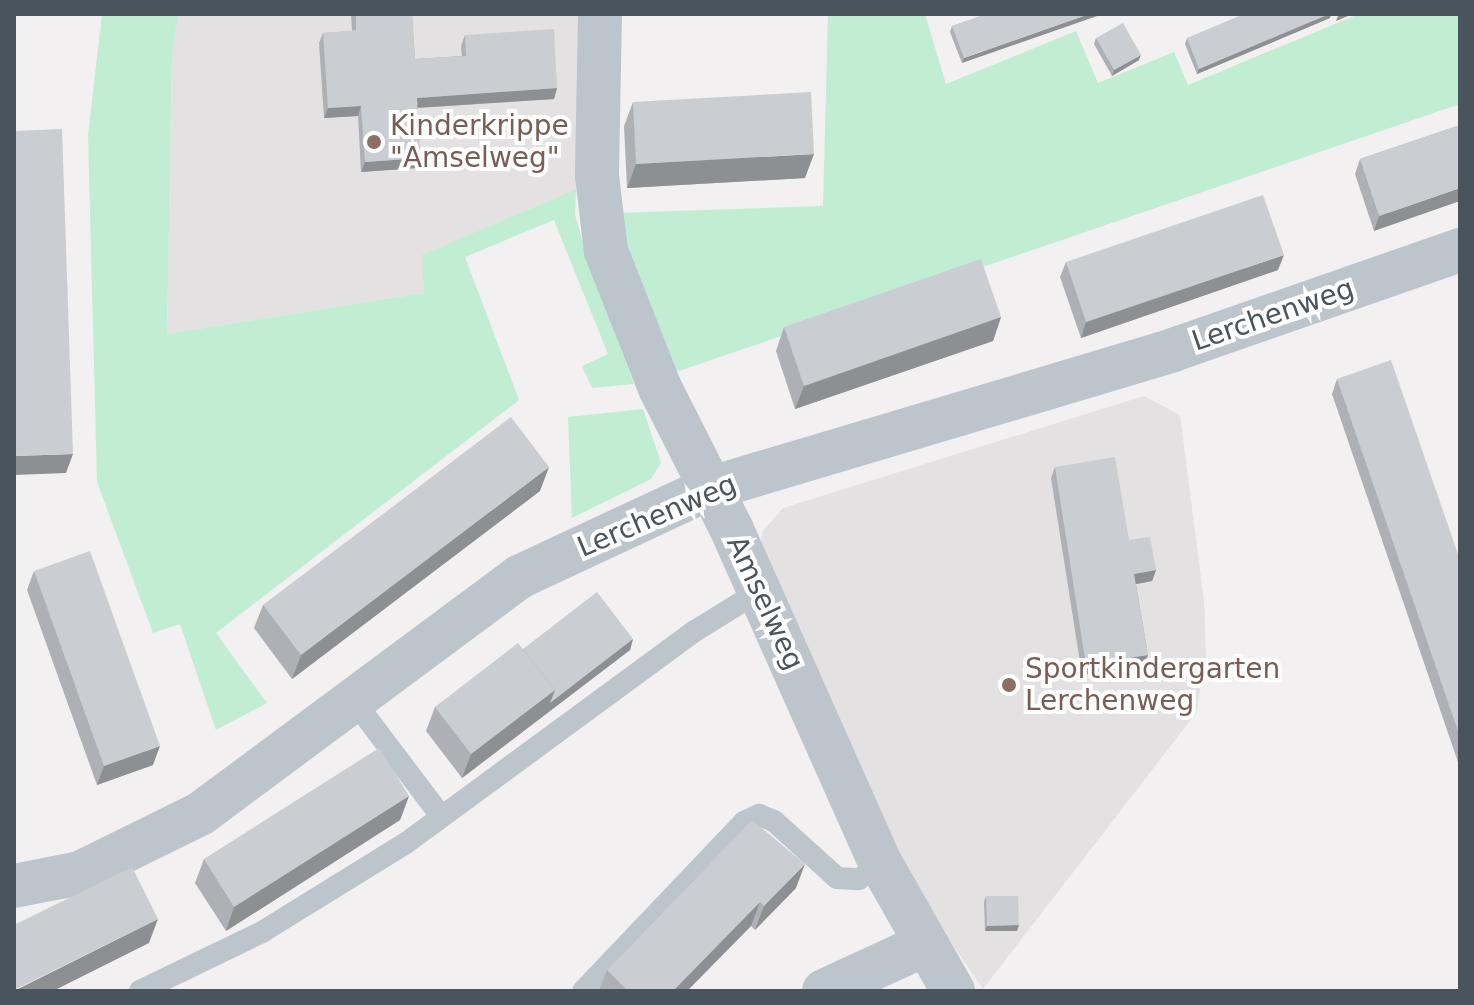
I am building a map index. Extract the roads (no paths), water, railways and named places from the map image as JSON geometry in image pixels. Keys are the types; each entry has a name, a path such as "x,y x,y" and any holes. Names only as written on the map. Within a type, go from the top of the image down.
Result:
{"street":[{"name":"Amselweg","path":"600,14 601,231 660,388 758,592 881,864 924,945 953,991"},
{"name":"Lerchenweg","path":"14,886 80,873 200,814 519,577 708,489 1173,350 1460,250"},
{"path":"824,991 924,945"}],"lane":[{"path":"140,991 262,932 441,816 695,631 758,592"},
{"path":"354,701 441,816"},
{"path":"583,991 744,822 759,815 774,821 837,878 859,879 881,864"}],"place":[{"name":"Kinderkrippe \"Amselweg\"","path":"374,142"},
{"name":"Sportkindergarten Lerchenweg","path":"1009,685"}]}
